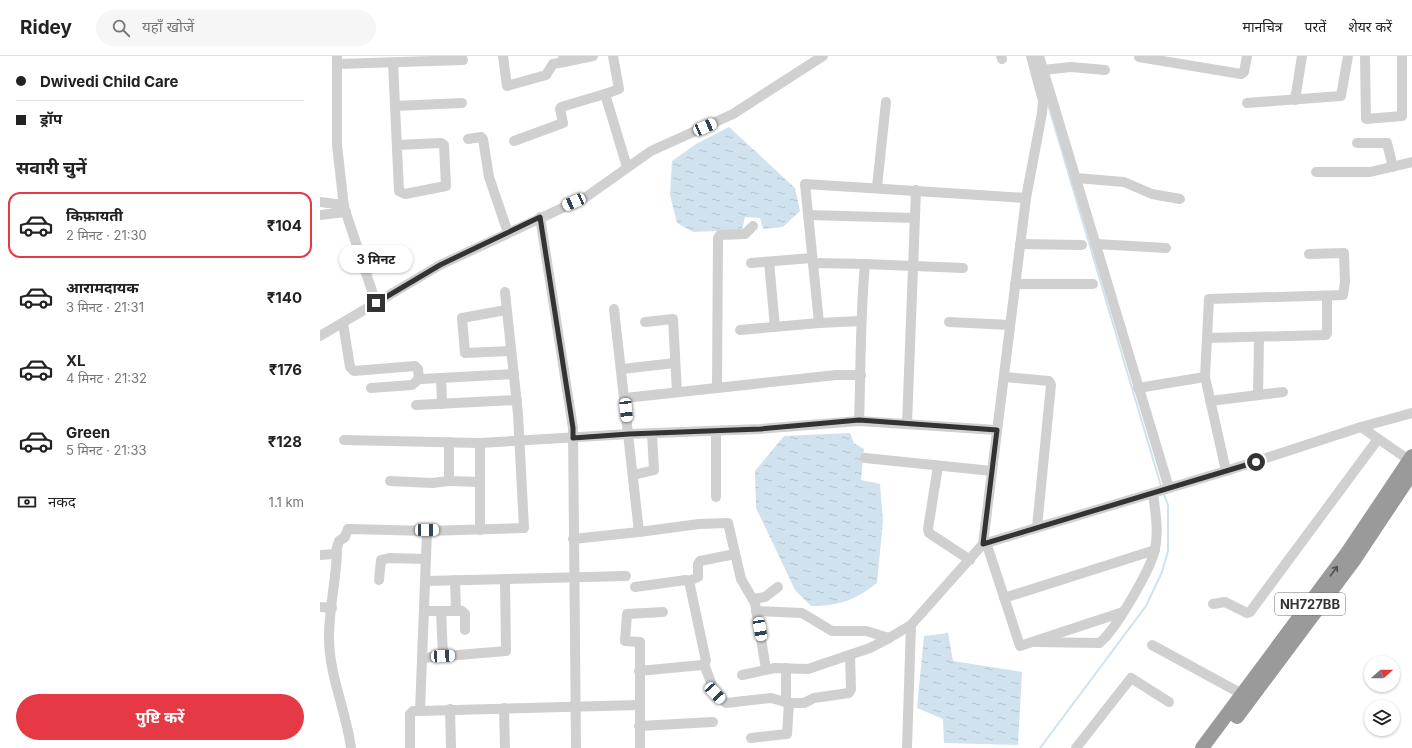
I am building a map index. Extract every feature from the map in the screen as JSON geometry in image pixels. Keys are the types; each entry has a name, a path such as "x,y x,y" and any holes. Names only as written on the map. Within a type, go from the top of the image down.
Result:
{"highway":[{"name":"NH727BB","path":"1202,748 1348,553 1411,463"},
{"name":"NH727BB","path":"1214,748 1355,559 1411,463"}],"street":[{"path":"503,56 507,86 546,74 553,64 563,59 593,56"},
{"path":"514,141 563,123 560,109 561,107 619,89 613,56"},
{"path":"320,336 440,265 540,217 586,197 651,151 732,114 823,56"},
{"path":"1031,56 1043,101 1040,127 1026,198 992,471 985,543 1018,645 1021,646 1035,642 1123,612"},
{"path":"1035,642 1099,643 1123,612 1150,565 1155,550 1156,521 1162,490 1138,388 1039,56"},
{"path":"1138,57 1241,74 1244,72 1247,56"},
{"path":"1295,100 1302,56"},
{"path":"1247,103 1342,96 1348,56"},
{"path":"1365,56 1366,119 1402,117 1402,56"},
{"path":"376,303 345,209 337,145 338,60 463,60"},
{"path":"396,60 395,106 397,145 400,193 405,194 446,186 444,145 441,143 397,145"},
{"path":"1043,70 1071,68 1105,70"},
{"path":"605,94 627,167"},
{"path":"877,187 886,102"},
{"path":"395,106 462,103"},
{"path":"468,139 483,139 489,176 508,233"},
{"path":"1357,143 1387,143 1393,167"},
{"path":"1316,172 1362,173 1412,162"},
{"path":"1076,178 1124,182 1152,194 1180,199"},
{"path":"819,323 806,183 1026,198"},
{"path":"907,424 916,190"},
{"path":"320,202 345,209"},
{"path":"320,215 345,209"},
{"path":"808,215 915,218"},
{"path":"540,217 573,428 576,748"},
{"path":"717,387 718,238 720,235 745,234 754,226"},
{"path":"1020,244 1082,246"},
{"path":"1096,244 1166,248"},
{"path":"1226,471 1205,377 1209,301 1211,298 1327,296 1344,294 1345,255 1342,253 1309,254"},
{"path":"751,263 813,261 963,268"},
{"path":"769,262 776,327"},
{"path":"859,420 861,374 860,321 865,264"},
{"path":"1016,284 1093,284"},
{"path":"351,748 341,704 332,675 329,638 325,624 332,608 336,552 339,541 345,537 348,529 480,530 524,528 517,400 504,292"},
{"path":"1207,338 1326,334 1327,296"},
{"path":"614,309 634,475 639,532"},
{"path":"506,310 462,318 465,353 511,351"},
{"path":"645,322 672,319 677,392"},
{"path":"740,330 860,321"},
{"path":"949,322 1010,325"},
{"path":"343,323 350,367 352,370 415,366 418,369 419,379"},
{"path":"1258,337 1258,395"},
{"path":"622,369 675,363"},
{"path":"371,388 412,385 419,379 514,374"},
{"path":"625,398 717,387 861,374"},
{"path":"1004,377 1049,381 1051,384 1037,527"},
{"path":"1138,388 1205,377"},
{"path":"441,378 442,404"},
{"path":"1210,401 1283,392"},
{"path":"416,405 517,400"},
{"path":"742,675 766,669 808,669 870,648 889,638 911,625 985,543 1226,471 1361,427 1412,413"},
{"path":"344,440 480,443 629,434 760,429 859,420 997,430"},
{"path":"1361,427 1411,463"},
{"path":"716,431 716,497"},
{"path":"634,475 653,471 655,469 652,433"},
{"path":"1213,604 1225,602 1247,613 1250,612 1378,439"},
{"path":"449,442 449,481"},
{"path":"480,443 480,530"},
{"path":"865,458 992,471"},
{"path":"938,466 928,529 929,533 970,560"},
{"path":"390,481 432,483 449,481 480,482"},
{"path":"573,539 727,522 730,525 741,579 753,599 766,669"},
{"path":"420,711 427,530"},
{"path":"1004,598 1155,550"},
{"path":"320,555 333,554 336,552"},
{"path":"634,588 688,581 698,577 698,564 700,561 735,554"},
{"path":"379,580 381,560 389,558 426,559"},
{"path":"425,581 626,576"},
{"path":"422,658 504,653 506,651 505,579"},
{"path":"455,580 456,611"},
{"path":"688,581 706,661 704,664 715,693 726,703 771,698 787,703 804,703 814,698 849,693 851,689 850,655"},
{"path":"753,599 765,597 778,588"},
{"path":"320,607 332,608"},
{"path":"424,611 464,612 466,630"},
{"path":"441,611 443,656"},
{"path":"756,611 802,613 832,631 866,631 889,638"},
{"path":"640,748 639,642 625,641 627,614 663,612"},
{"path":"907,748 911,625"},
{"path":"1152,645 1242,694"},
{"path":"639,671 704,664"},
{"path":"751,738 787,734 786,668"},
{"path":"1076,748 1131,678 1169,702"},
{"path":"410,748 410,714 413,711 639,705"},
{"path":"504,708 505,748"},
{"path":"450,710 451,748"},
{"path":"639,726 713,722"}],"water":[{"path":"729,127 795,188 800,211 783,227 763,229 760,218 745,217 742,230 693,232 677,223 670,195 672,161 696,144"},
{"path":"850,433 854,443 864,449 861,480 880,484 883,521 877,583 846,601 830,605 811,606 795,590 756,508 755,471 784,436"},
{"path":"948,633 953,661 1022,672 1018,745 944,743 943,719 917,708 924,636"}],"waterway":[{"path":"1047,101 1161,486"},
{"path":"1040,748 1146,606 1162,572 1168,551 1168,505 1163,492"}],"route":[{"path":"376,303 440,265 540,217 573,428 573,438 629,434 760,429 859,420 997,430 983,544 1256,462"}]}
